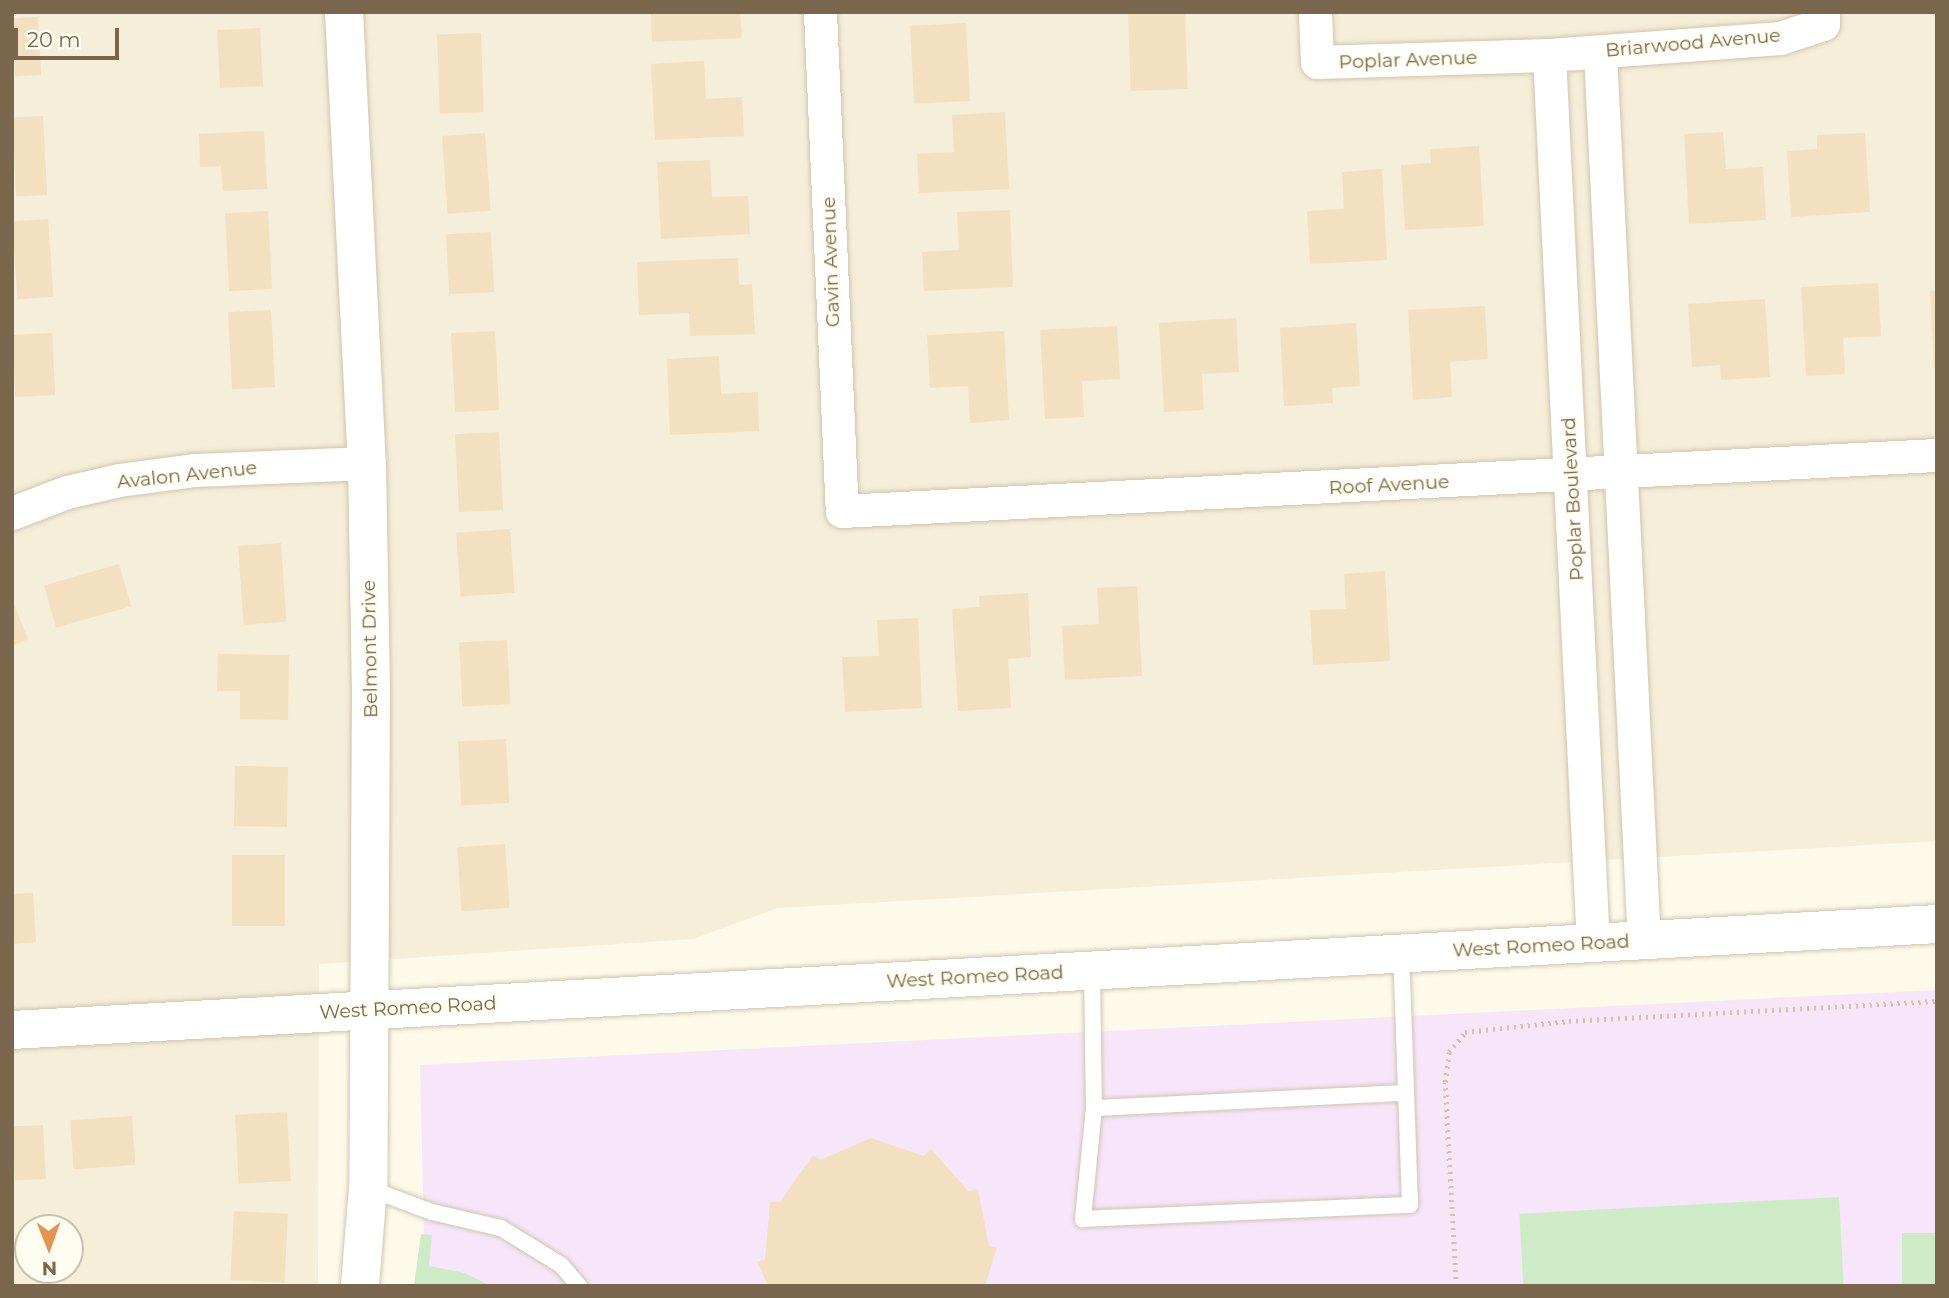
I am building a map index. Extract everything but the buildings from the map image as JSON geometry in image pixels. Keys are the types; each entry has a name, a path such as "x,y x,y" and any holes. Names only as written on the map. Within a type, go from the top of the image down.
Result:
{"main road":[{"name":"Belmont Drive","path":"344,12 367,463 371,691 368,1188 360,1286"},
{"name":"West Romeo Road","path":"12,1030 1937,924"}],"street":[{"name":"Gavin Avenue","path":"820,12 842,511"},
{"name":"Poplar Avenue","path":"1315,12 1317,62 1549,55"},
{"name":"Briarwood Avenue","path":"1549,55 1780,38 1823,24 1823,12"},
{"path":"1600,52 1644,941"},
{"name":"Poplar Boulevard","path":"1549,55 1572,476 1593,944"},
{"name":"Roof Avenue","path":"842,511 1572,476 1937,455"},
{"name":"Avalon Avenue","path":"12,513 67,492 119,480 195,470 367,463"}],"lane":[{"path":"1092,971 1094,1108 1083,1219 1410,1205 1401,953"},
{"path":"1094,1108 1406,1093"},
{"path":"368,1188 432,1212 501,1228 561,1265 579,1286"}],"path":[{"path":"1456,1286 1445,1082 1449,1052 1465,1032 1569,1021 1937,1000"}],"shaded area":[{"path":"12,12 1937,12 1937,841 778,908 693,939 319,964 318,1286 12,1286"},
{"path":"1937,990 1937,1286 419,1286 424,1237 420,1065"}],"green space":[{"path":"1839,1197 1844,1286 1523,1286 1519,1214"},
{"path":"1902,1233 1937,1233 1937,1286 1902,1286"},
{"path":"421,1234 432,1235 429,1266 465,1273 491,1286 414,1286"}]}
